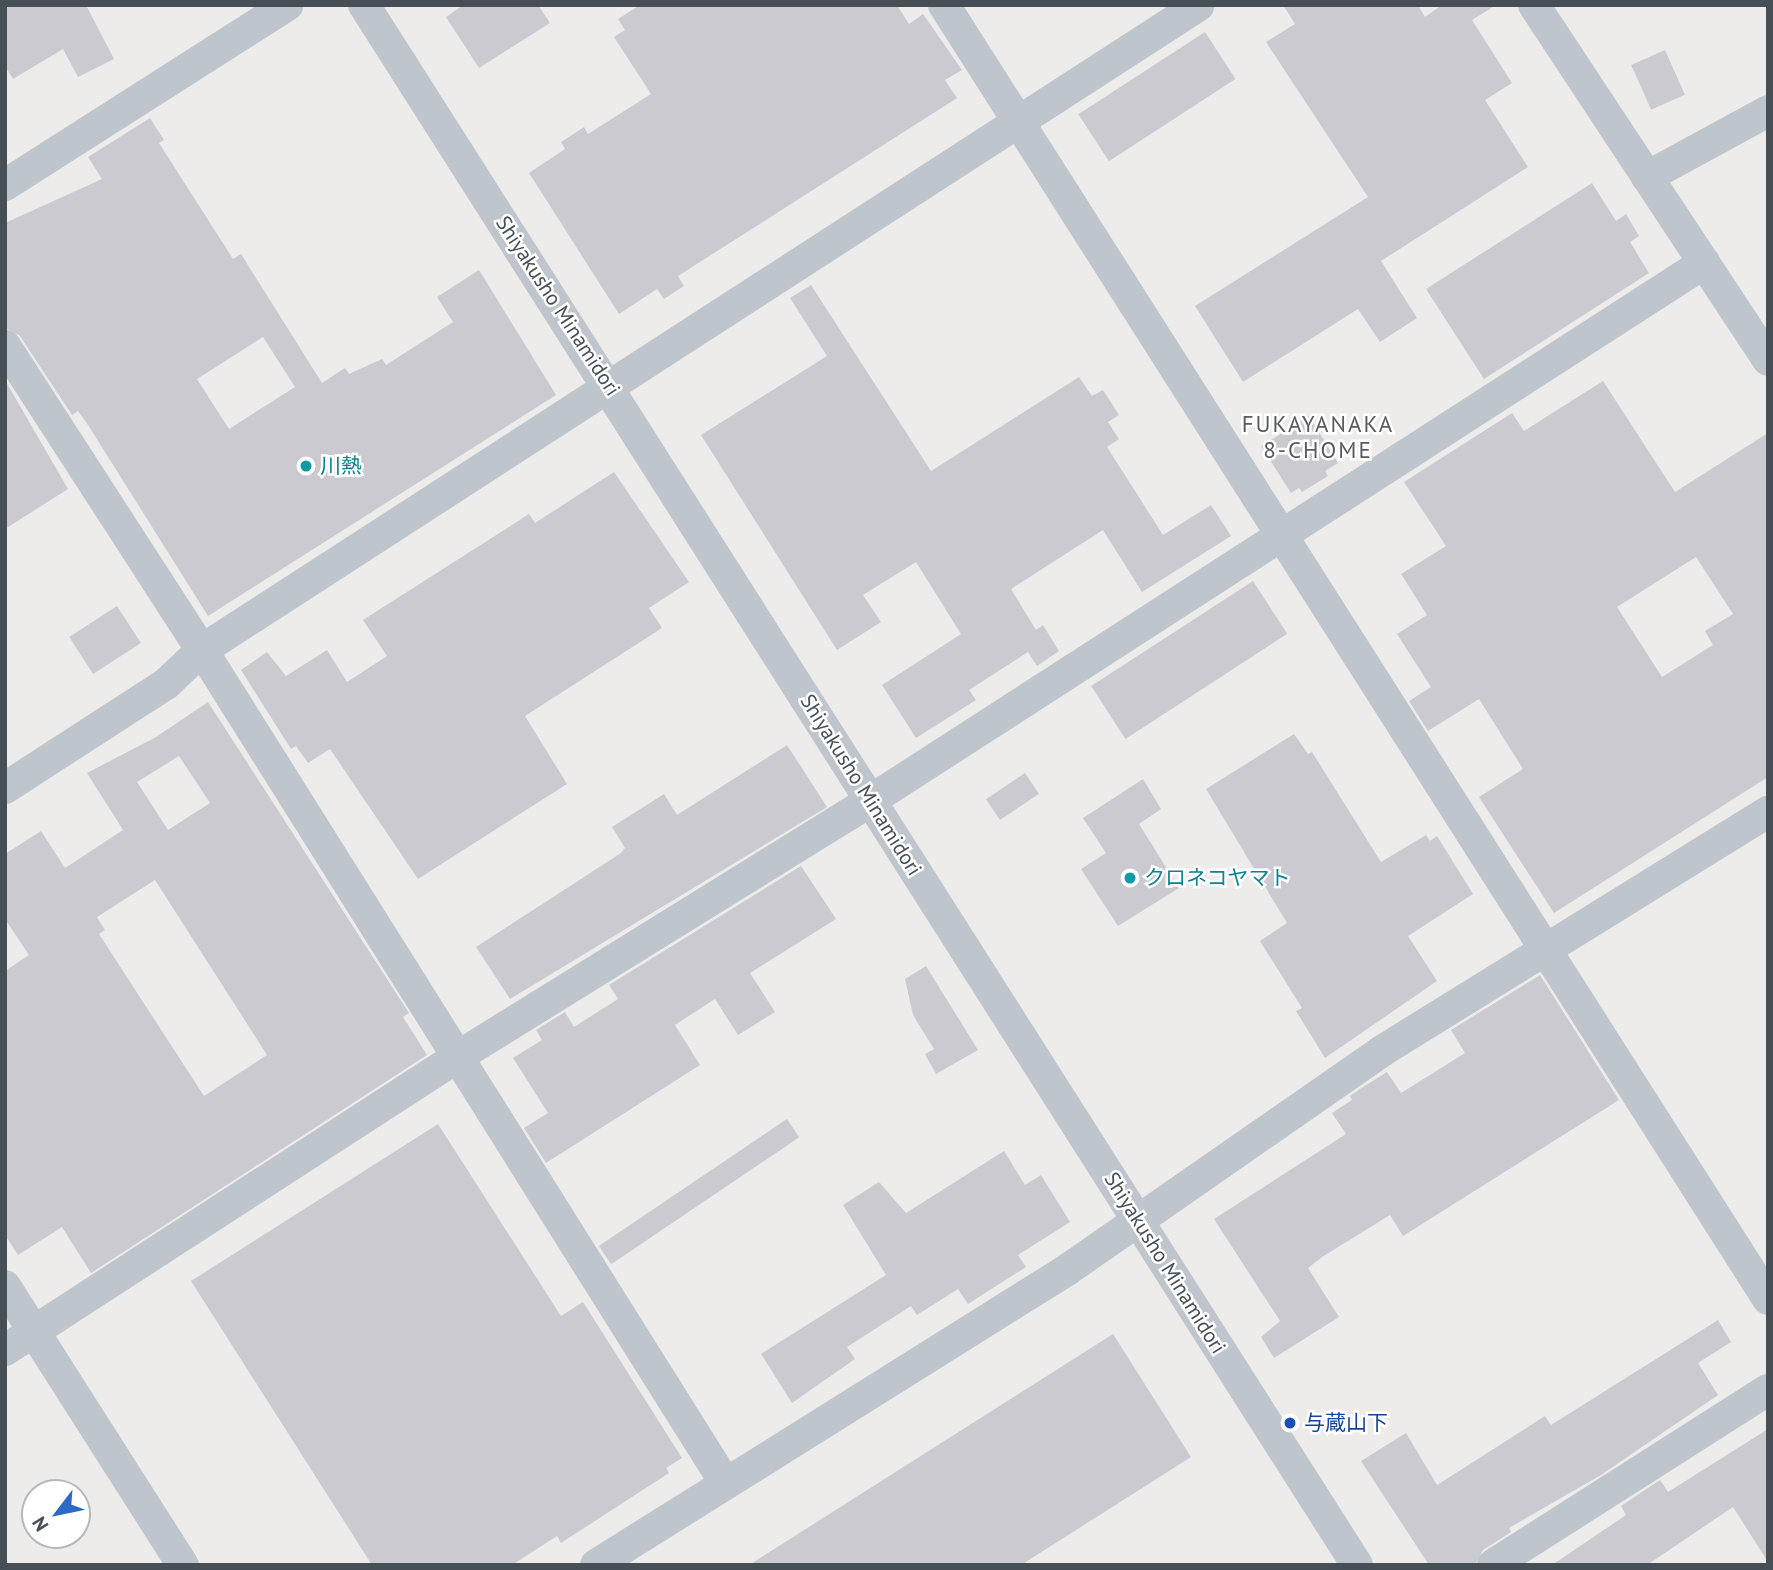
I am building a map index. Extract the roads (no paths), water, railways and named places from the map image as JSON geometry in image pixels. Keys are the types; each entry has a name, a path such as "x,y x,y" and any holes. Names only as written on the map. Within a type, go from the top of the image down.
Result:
{"street":[{"path":"5,186 288,5"},
{"name":"Shiyakusho Minamidori","path":"364,5 610,387 1357,1565"},
{"path":"944,5 1768,1299"},
{"path":"5,788 166,684 202,650 1199,5"},
{"path":"1534,5 1768,360"},
{"path":"1647,177 1768,111"},
{"path":"5,1350 459,1056 870,800 1704,263"},
{"path":"5,346 202,650 724,1481"},
{"path":"610,1561 724,1481 1067,1270 1382,1051 1768,813"},
{"path":"5,1286 183,1565"},
{"path":"1493,1565 1768,1390"}],"place":[{"name":"川熱","path":"306,466"},
{"name":"クロネコヤマト","path":"1130,878"},
{"name":"与蔵山下","path":"1290,1423"}],"district":[{"name":"FUKAYANAKA 8-CHOME","path":"1318,437"}]}
